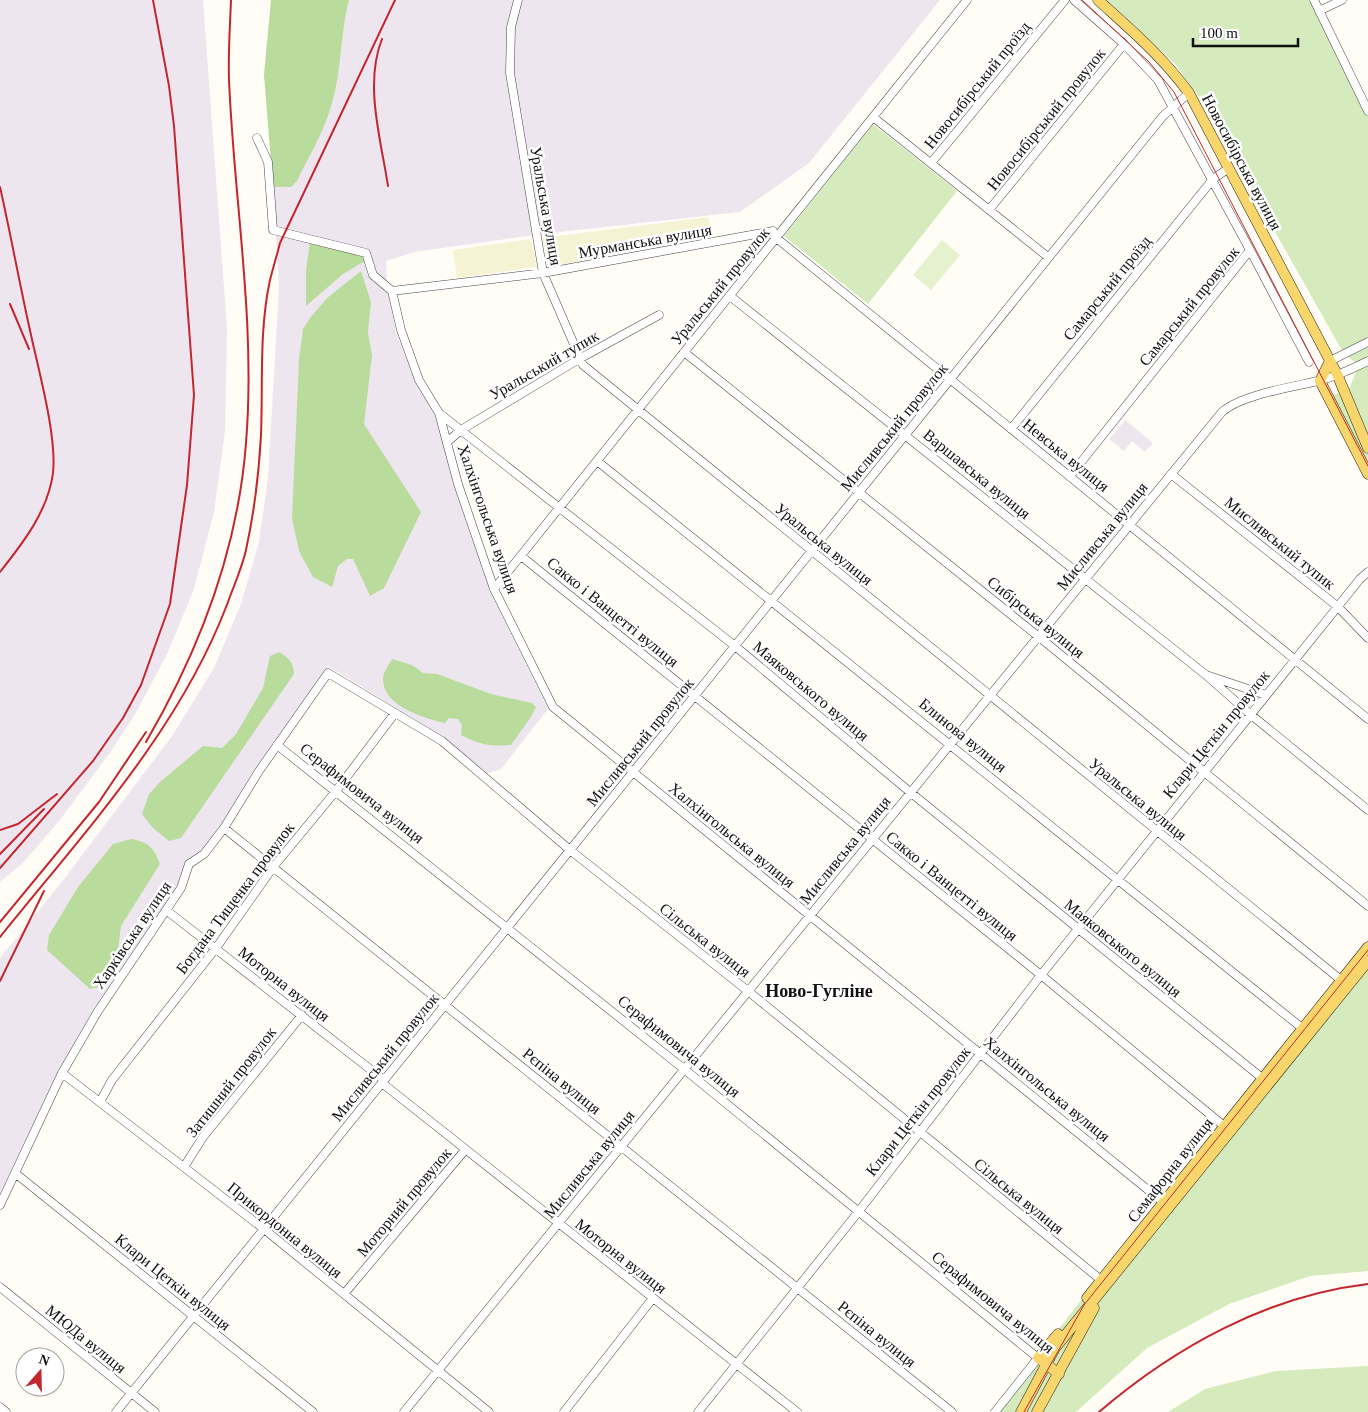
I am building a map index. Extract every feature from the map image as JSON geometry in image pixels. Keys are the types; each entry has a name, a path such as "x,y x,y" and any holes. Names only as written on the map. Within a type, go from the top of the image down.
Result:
{"main road":[{"name":"Новосибірська вулиця","path":"1098,0 1159,56 1188,93 1337,374 1368,448"},
{"path":"1330,361 1320,381 1368,474"},
{"path":"1347,434 1360,429"},
{"name":"Семафорна вулиця","path":"1042,1361 1122,1268 1368,947"},
{"name":"Семафорна вулиця","path":"1042,1361 1101,1280 1262,1078 1368,961"},
{"name":"Семафорна вулиця","path":"1037,1412 1084,1324 1122,1268"},
{"path":"1021,1412 1042,1361"},
{"name":"Серафимовича вулиця","path":"1042,1361 1058,1374"}],"street":[{"name":"Уральська вулиця","path":"518,0 511,27 510,73 543,273 579,359 589,371 1341,980"},
{"name":"Уральський провулок","path":"494,589 967,0"},
{"name":"Новосибірський проїзд","path":"931,164 1064,0"},
{"name":"Новосибірська вулиця","path":"1074,0 1124,44 1158,80 1174,105 1250,250"},
{"path":"1314,0 1368,111"},
{"path":"1319,11 1342,0"},
{"name":"Новосибірський провулок","path":"989,210 1124,44"},
{"name":"Мисливський провулок","path":"116,1412 1048,257 1174,105 1188,93"},
{"path":"873,117 1048,257"},
{"path":"256,138 268,162 273,230 366,252 373,274 392,291"},
{"name":"Самарський проїзд","path":"1012,429 1213,179 1229,168"},
{"name":"Мурманська вулиця","path":"392,291 543,273 783,229"},
{"name":"Невська вулиця","path":"769,232 1368,719"},
{"name":"Самарський провулок","path":"1070,476 1250,250 1309,362"},
{"name":"Маяковського вулиця","path":"392,291 400,330 419,380 440,413 735,646 910,792 1262,1078"},
{"name":"Варшавська вулиця","path":"730,296 906,434 1206,675 1250,714 1368,810"},
{"name":"Уральський тупик","path":"447,442 461,430 579,359 659,315"},
{"path":"1330,361 1368,342"},
{"name":"Сибірська вулиця","path":"684,352 1038,636 1368,906"},
{"name":"Мисливська вулиця","path":"404,1412 1129,524 1226,408 1273,392 1320,381 1368,361"},
{"path":"1342,384 1351,369"},
{"name":"Халхінгольська вулиця","path":"440,413 458,484 494,589 553,707 632,773 1164,1202"},
{"name":"Блинова вулиця","path":"597,461 1118,878 1305,1031"},
{"name":"Мисливський тупик","path":"1171,474 1337,606 1368,638"},
{"name":"Сакко і Ванцетті вулиця","path":"521,556 1041,975 1224,1126"},
{"name":"Клари Цеткін провулок","path":"698,1412 859,1211 980,1053 1156,830 1360,578 1368,572"},
{"name":"Сільська вулиця","path":"328,673 442,741 570,850 748,991 1101,1280"},
{"name":"Харківська вулиця","path":"0,1205 62,1073 102,1003 181,888 189,864 204,854 224,828 258,770 328,673"},
{"name":"Варшавська вулиця","path":"1206,675 1266,695"},
{"name":"Богдана Тищенка провулок","path":"100,1102 112,1080 216,948 274,866 336,791 395,713"},
{"name":"Серафимовича вулиця","path":"277,746 684,1069 1042,1361"},
{"name":"Рєпіна вулиця","path":"224,828 274,866 952,1412"},
{"name":"Моторна вулиця","path":"166,910 302,1015 465,1150 797,1412"},
{"name":"Затишний провулок","path":"184,1167 203,1137 302,1015"},
{"name":"Прикордонна вулиця","path":"62,1073 264,1229 489,1412"},
{"name":"Моторний провулок","path":"344,1294 465,1150"},
{"name":"Клари Цеткін вулиця","path":"16,1173 313,1412"},
{"name":"МЮДа вулиця","path":"0,1287 155,1412"},
{"path":"564,1412 653,1298"},
{"name":"Семафорна вулиця","path":"995,1412 1042,1361"},
{"path":"0,1407 6,1412"}],"shaded area":[{"path":"0,0 203,0 227,328 225,432 214,512 194,589 168,652 136,713 109,754 59,821 23,863 0,882"},
{"path":"349,0 940,0 809,163 740,212 542,234 414,252 386,261 387,287 396,332 415,382 436,415 454,486 490,592 548,709 501,769 486,774 444,737 328,666 255,768 221,825 201,851 185,862 177,886 94,1008 58,1071 0,1195 0,958 61,883 172,736 214,668 241,604 259,542 268,478 279,288 273,187 344,18"},
{"path":"708,217 712,233 690,240 549,267 542,238"},
{"path":"531,239 537,267 457,278 453,250"},
{"path":"1125,420 1153,443 1145,452 1132,441 1124,451 1109,439"}],"green space":[{"path":"271,0 349,0 338,77 329,113 297,181 291,187 273,187 264,75"},
{"path":"1106,0 1314,0 1368,111 1368,474 1326,398 1349,389 1359,365 1344,354 1199,97 1176,65"},
{"path":"873,124 957,191 868,304 784,236"},
{"path":"942,240 960,255 931,290 913,275"},
{"path":"310,242 361,255 365,261 343,274 306,306 306,270"},
{"path":"361,271 371,302 368,333 372,355 364,424 421,512 384,588 370,596 353,559 347,559 338,566 332,587 313,577 299,551 292,518 299,359 303,329 327,298"},
{"path":"279,652 290,661 294,674 181,838 169,841 153,828 142,814 149,794 161,781 203,746 222,748 236,734 263,688 270,656"},
{"path":"392,659 412,665 423,673 437,674 491,694 532,703 536,707 511,745 497,746 473,741 461,735 462,725 458,719 449,718 445,723 436,721 405,709 389,696 384,687 383,677"},
{"path":"131,839 150,846 160,864 121,926 117,957 112,972 103,986 90,989 47,950 49,935 78,887 113,844"},
{"path":"1368,941 1368,1271 1310,1276 1229,1304 1147,1348 1076,1412 995,1412 1098,1278"},
{"path":"1368,1366 1368,1412 1168,1412 1205,1389 1276,1371"}],"tram line":[{"path":"1082,0 1149,62 1174,92 1368,466"},
{"path":"1024,1412 1084,1305 1368,950"}],"railway":[{"path":"0,868 93,761 123,718 141,685 170,604 187,485 194,395 174,126 169,86 153,0"},
{"path":"146,742 183,672 213,598 225,560 242,483 246,443 248,352 229,80 231,0"},
{"path":"0,937 97,818 157,736 184,693 208,649 228,602 244,557 254,507 261,435 264,318 270,280 280,243 395,0"},
{"path":"382,39 374,74 374,93 378,131 388,186"},
{"path":"0,187 50,423 54,458 50,487 40,513 26,538 0,572"},
{"path":"10,304 29,349"},
{"path":"0,922 99,802 146,732"},
{"path":"0,830 18,824 57,794"},
{"path":"0,854 44,809"},
{"path":"0,981 44,891"},
{"path":"1099,1412 1159,1366 1224,1328 1294,1300 1331,1290 1368,1284"}],"district":[{"name":"Ново-Гугліне","path":"819,991"}]}
